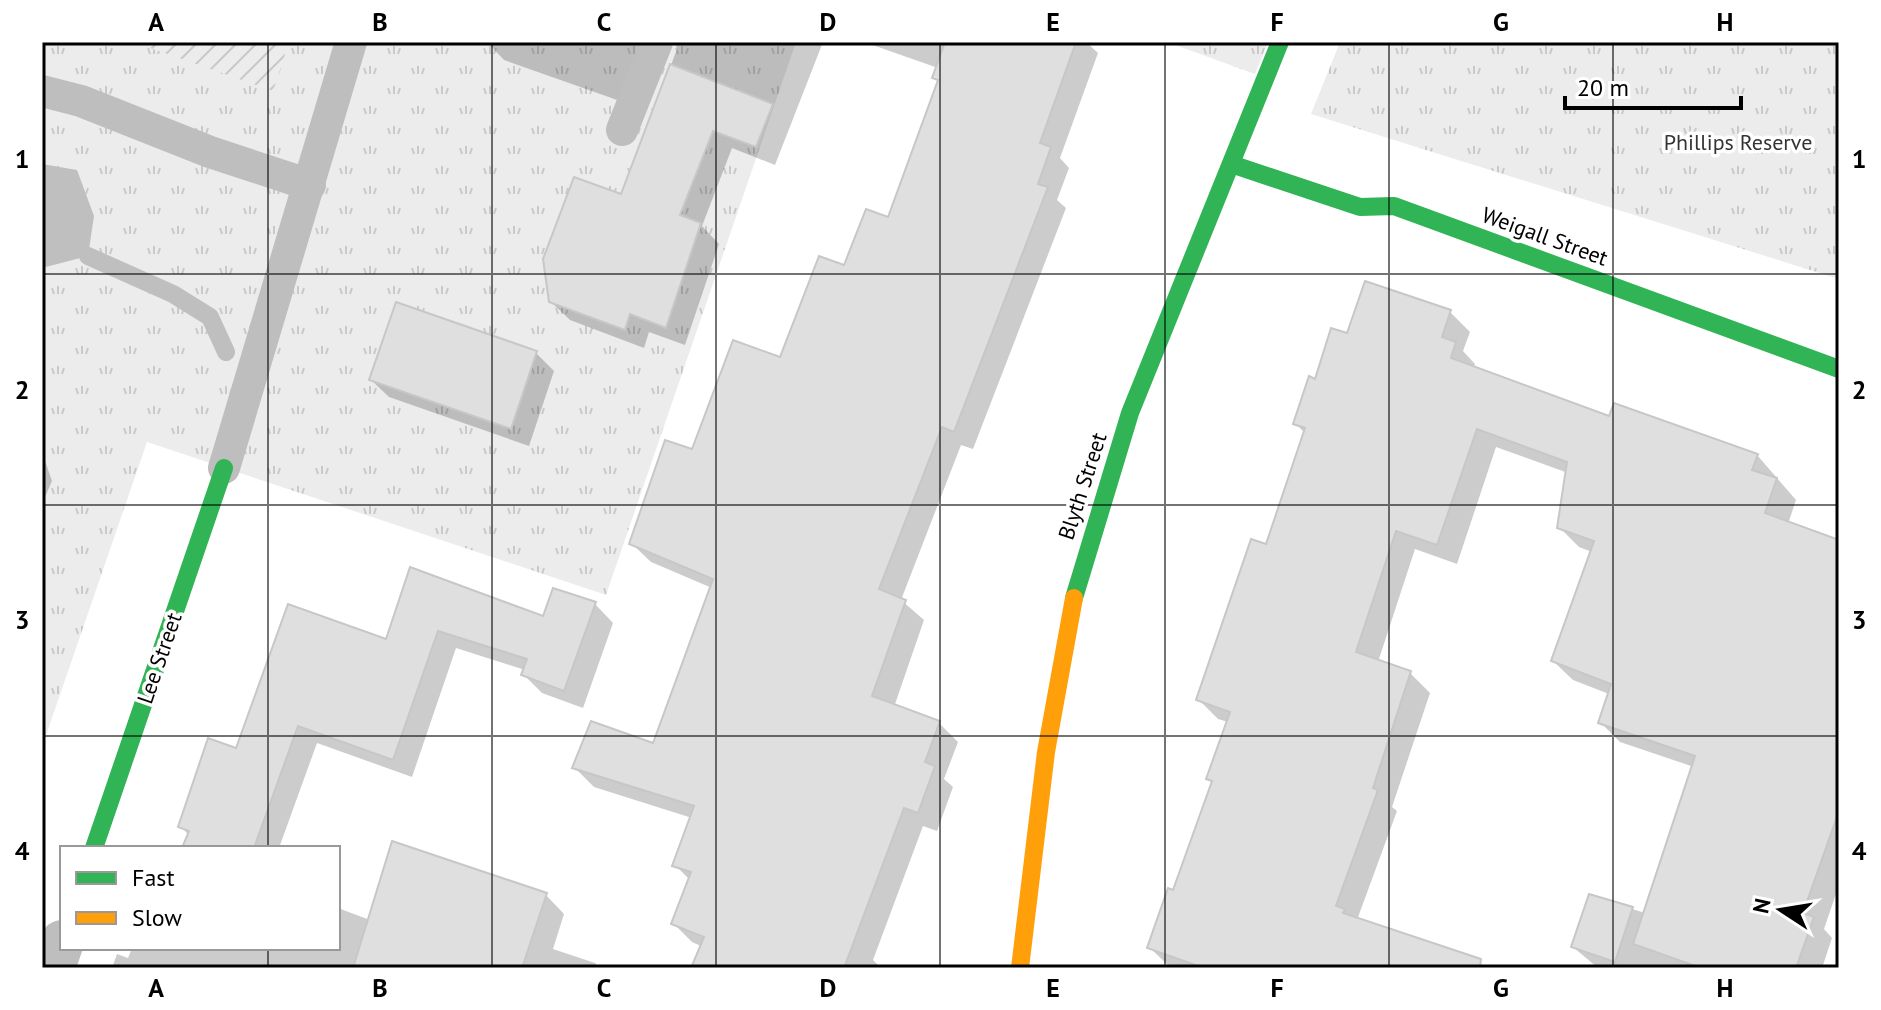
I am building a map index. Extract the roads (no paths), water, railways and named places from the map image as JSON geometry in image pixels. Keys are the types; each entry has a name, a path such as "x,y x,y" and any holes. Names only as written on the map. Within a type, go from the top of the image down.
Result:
{"street":[{"name":"Blyth Street","path":"1020,968 1057,669 1089,539 1128,420 1280,42"},
{"name":"Weigall Street","path":"1231,164 1360,207 1394,206 1839,369"},
{"name":"Lee Street","path":"95,846 224,468"},
{"path":"53,968 60,948"}],"lane":[{"path":"224,468 351,42"},
{"path":"622,130 657,42"},
{"path":"42,91 81,101 210,152 310,185"}],"waterway":[{"path":"88,256 173,294 210,317 226,352"}],"park label":[{"name":"Phillips Reserve","path":"1738,142"}]}
